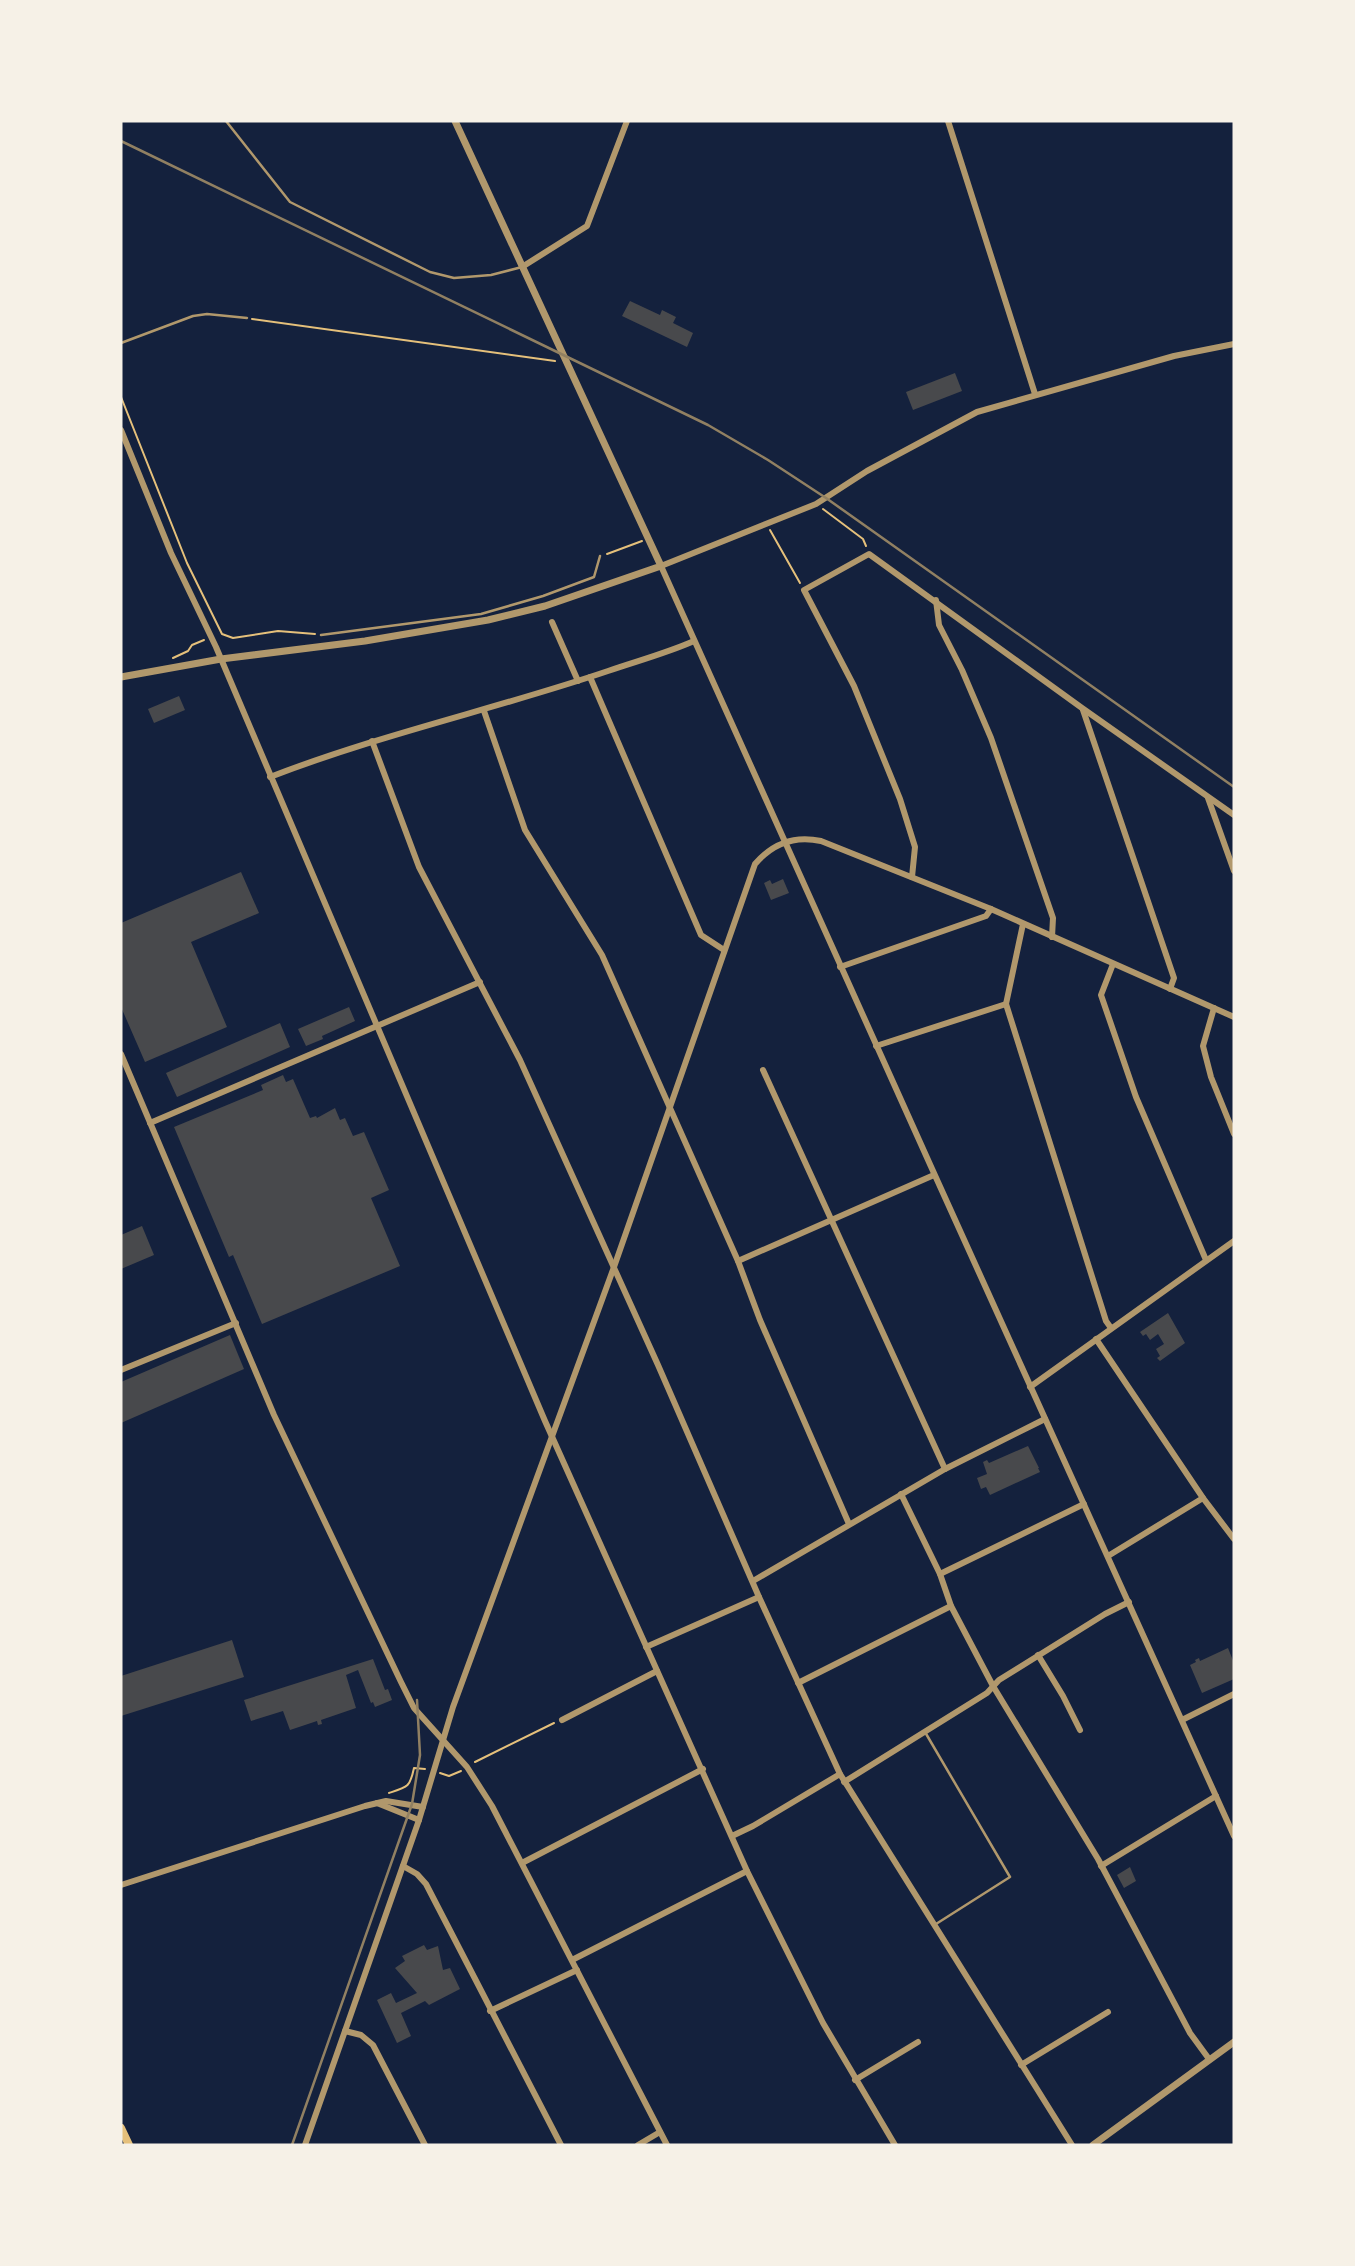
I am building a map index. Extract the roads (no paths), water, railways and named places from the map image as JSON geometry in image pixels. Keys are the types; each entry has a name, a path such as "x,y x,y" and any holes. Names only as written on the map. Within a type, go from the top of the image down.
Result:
{"main road":[{"path":"121,2127 129,2145"}],"street":[{"path":"455,121 565,363 649,539 1234,1836"},
{"path":"522,267 587,226 627,121"},
{"path":"948,121 1035,394"},
{"path":"121,677 221,659 365,641 488,620 554,604 661,566 816,505 867,471 977,412 1174,356 1234,344"},
{"path":"121,430 171,553 221,659 552,1435 747,1871 823,2023 895,2145"},
{"path":"912,877 915,848 900,799 854,686 804,590 869,554 1234,815"},
{"path":"936,600 939,625 991,737 1053,918 1052,937"},
{"path":"552,622 578,681"},
{"path":"271,777 331,754 578,681 694,641"},
{"path":"590,677 701,935 724,950"},
{"path":"1082,708 1174,978 1170,989"},
{"path":"484,710 525,830 602,955 738,1261 760,1320 849,1524"},
{"path":"372,741 419,867 520,1060 840,1773 1072,2145"},
{"path":"1208,796 1234,871"},
{"path":"306,2145 419,1820 443,1739 671,1108 755,864 766,851 785,841 800,838 821,841 991,909 1234,1017"},
{"path":"840,967 986,916 991,909"},
{"path":"1023,924 1006,1004 1106,1321 1111,1328"},
{"path":"1113,964 1101,995 1136,1097 1206,1260"},
{"path":"150,1123 481,982"},
{"path":"876,1046 1006,1004"},
{"path":"1214,1008 1203,1046 1211,1077 1234,1134"},
{"path":"121,1054 274,1415 401,1682 414,1707 467,1767 492,1806 667,2145"},
{"path":"762,1070 945,1469"},
{"path":"738,1261 934,1175"},
{"path":"1030,1387 1234,1241"},
{"path":"121,1370 236,1323"},
{"path":"1096,1339 1203,1498 1234,1539"},
{"path":"753,1581 945,1469 1045,1419"},
{"path":"901,1494 940,1574 951,1606 993,1686 1101,1866 1190,2033 1209,2059"},
{"path":"1108,1556 1203,1498"},
{"path":"940,1574 1084,1504"},
{"path":"646,1647 759,1597"},
{"path":"845,1782 986,1693 999,1680 1038,1655 1129,1602"},
{"path":"798,1684 951,1606"},
{"path":"1038,1655 1080,1730"},
{"path":"562,1720 657,1671"},
{"path":"1182,1720 1234,1694"},
{"path":"522,1863 703,1769"},
{"path":"732,1836 840,1773"},
{"path":"1101,1866 1216,1796"},
{"path":"121,1885 377,1803 386,1801 423,1807"},
{"path":"377,1803 419,1820"},
{"path":"403,1866 417,1874 426,1884 561,2145"},
{"path":"572,1960 747,1871"},
{"path":"490,2011 578,1970"},
{"path":"1021,2065 1108,2012"},
{"path":"345,2031 361,2035 373,2045 425,2145"},
{"path":"855,2080 918,2042"},
{"path":"1093,2145 1234,2042"},
{"path":"638,2145 660,2132"}],"lane":[{"path":"226,121 290,202 430,272 463,278 491,275 522,267"},
{"path":"121,343 193,316 207,314 247,318"},
{"path":"321,635 481,614 520,603 594,577 600,556"},
{"path":"924,1731 1010,1877 934,1926"}],"railway":[{"path":"121,141 708,425 826,498 1234,787"},
{"path":"292,2145 412,1804 420,1755 417,1700"}]}
